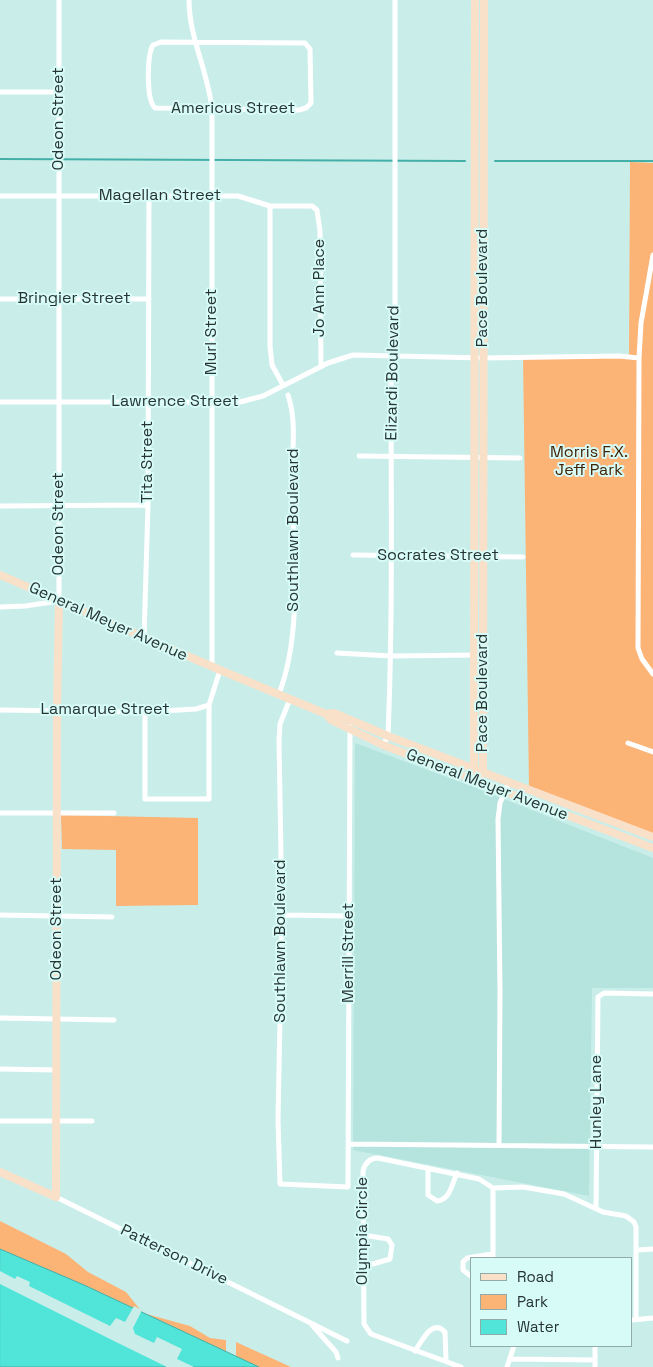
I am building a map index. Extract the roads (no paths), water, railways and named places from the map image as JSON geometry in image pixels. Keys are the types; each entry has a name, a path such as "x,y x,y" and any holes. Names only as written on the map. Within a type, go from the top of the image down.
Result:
{"street":[{"name":"Odeon Street","path":"56,1197 60,402 59,0"},
{"name":"Murl Street","path":"145,712 145,799 209,799 209,706 216,669 212,403 212,109 210,90 194,42 189,0"},
{"name":"Elizardi Boulevard","path":"383,744 388,736 391,656 392,356 395,348 395,0"},
{"name":"Pace Boulevard","path":"475,0 480,58"},
{"name":"Pace Boulevard","path":"478,782 474,769 478,655 480,58 484,0"},
{"name":"Americus Street","path":"161,42 194,42 292,42 308,45 312,71 310,103 306,108 299,110 152,106 149,93 149,55 152,44 161,42"},
{"path":"0,92 59,92"},
{"name":"Magellan Street","path":"0,196 245,197 270,206 312,206 316,210"},
{"name":"Tita Street","path":"144,638 148,505 149,196"},
{"path":"270,206 270,346 272,365 282,385"},
{"name":"Jo Ann Place","path":"316,210 320,244 321,367"},
{"path":"653,255 641,323 639,358 638,541 638,648 642,659 653,674"},
{"name":"Bringier Street","path":"0,299 149,299"},
{"name":"Lawrence Street","path":"0,402 212,403 250,401 338,359 353,355 479,358 619,356 639,358"},
{"name":"Southlawn Boulevard","path":"278,694 289,664 294,623 292,475 294,426 288,395"},
{"path":"359,456 520,458"},
{"path":"0,506 59,504 148,505"},
{"name":"Socrates Street","path":"353,556 523,557"},
{"name":"General Meyer Avenue","path":"0,575 216,669 326,714 331,720 348,729 383,744 653,848"},
{"path":"0,607 24,606 59,600"},
{"path":"337,653 391,656 478,655"},
{"name":"Pace Boulevard","path":"478,655 483,772 478,782"},
{"name":"Southlawn Boulevard","path":"290,699 280,724 279,735 282,915 278,1120 280,1184 348,1187"},
{"name":"Lamarque Street","path":"0,710 145,712 196,709 209,706"},
{"name":"General Meyer Avenue","path":"326,714 334,713 388,736 653,837"},
{"path":"348,729 353,721"},
{"name":"Merrill Street","path":"348,729 348,1187"},
{"path":"628,743 653,752"},
{"path":"499,1145 498,819 504,792 509,782"},
{"path":"0,813 114,813"},
{"path":"0,915 112,916"},
{"path":"282,915 349,916"},
{"name":"Hunley Lane","path":"596,1208 598,997 604,993 653,994"},
{"path":"0,1018 114,1020"},
{"path":"0,1069 57,1070"},
{"path":"0,1121 92,1121"},
{"path":"349,1144 653,1147"},
{"name":"Olympia Circle","path":"461,1367 371,1334 366,1328 362,1309 365,1165 371,1159 378,1158 457,1173 479,1179 493,1188"},
{"path":"428,1168 428,1195 433,1201 444,1200 457,1173"},
{"name":"Patterson Drive","path":"0,1172 56,1197 347,1341"},
{"path":"480,1257 492,1256 493,1188 523,1187 556,1193 580,1200 603,1212 626,1216 634,1222 638,1250 634,1318 653,1318"},
{"path":"363,1235 388,1239 392,1246 390,1259 373,1264 364,1263"},
{"path":"638,1250 653,1249"},
{"path":"470,1258 463,1262 463,1270 470,1275"},
{"path":"310,1322 336,1352 338,1358"},
{"path":"415,1351 432,1328 443,1329 445,1332 446,1361"},
{"path":"507,1367 514,1347"},
{"path":"595,1347 595,1367"},
{"path":"510,1359 595,1360"}],"water":[{"path":"0,1249 84,1285 259,1367 0,1367"}],"waterway":[{"path":"0,159 465,161"},
{"path":"495,161 653,161"}],"park label":[{"name":"Morris F.X. Jeff Park","path":"589,462"}]}
